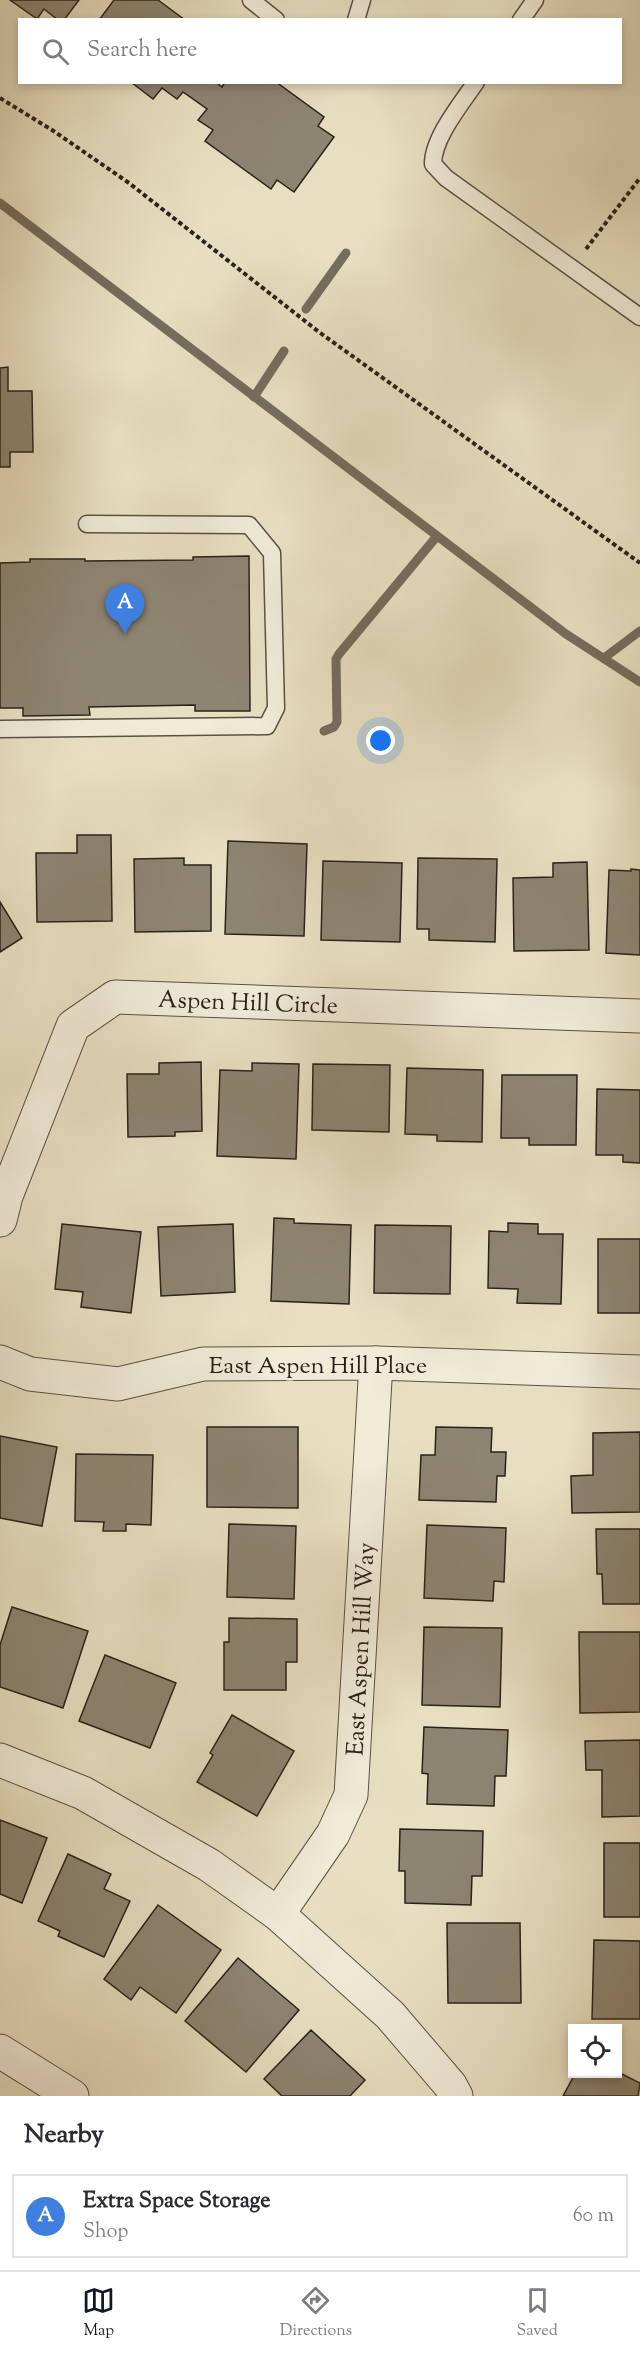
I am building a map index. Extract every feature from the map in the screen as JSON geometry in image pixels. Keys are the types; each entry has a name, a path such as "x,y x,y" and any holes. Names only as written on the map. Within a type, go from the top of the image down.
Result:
{"street":[{"name":"Aspen Hill Circle","path":"0,1220 6,1196 73,1026 114,997 640,1016"},
{"name":"East Aspen Hill Place","path":"0,1362 30,1374 118,1384 203,1364 376,1363 640,1372"},
{"name":"East Aspen Hill Way","path":"278,1914 333,1834 351,1795 376,1363"},
{"path":"0,1761 82,1793 209,1865 278,1914 390,2014 450,2085 456,2096"},
{"path":"0,2051 67,2094"}],"lane":[{"path":"251,0 274,18"},
{"path":"357,18 362,0"},
{"path":"522,18 535,0"},
{"path":"475,84 449,123 433,154 433,164 446,178 640,317"},
{"path":"0,729 267,726 276,708 272,553 249,525 87,524"}],"path":[{"path":"0,98 52,130 129,183 319,332 640,563"},
{"path":"572,268 640,178"}],"building":[{"path":"10,0 79,0 66,18 55,18 44,9 36,18"},
{"path":"114,0 158,0 182,18 100,18"},
{"path":"134,84 218,84 222,87 224,84 279,84 324,117 318,126 334,137 294,192 277,180 271,189 205,141 213,130 198,120 207,109 183,92 177,99 162,88 153,99"},
{"path":"8,367 8,391 32,391 33,452 10,452 10,467 0,467 0,368"},
{"path":"249,556 250,711 195,711 195,705 89,707 90,715 23,716 23,708 0,708 0,563 30,562 30,559 193,560 193,557"},
{"path":"77,835 111,835 112,921 37,922 36,853 77,853"},
{"path":"228,841 307,844 304,936 225,934"},
{"path":"184,858 184,865 211,865 211,931 135,932 134,859"},
{"path":"418,858 497,859 495,942 429,940 429,929 417,929"},
{"path":"323,861 402,863 400,942 321,940"},
{"path":"587,862 589,950 514,951 513,878 553,877 553,863"},
{"path":"631,869 640,870 640,955 606,953 609,870 631,871"},
{"path":"0,902 22,938 0,952"},
{"path":"201,1062 202,1131 175,1132 175,1136 128,1137 127,1074 159,1074 159,1063"},
{"path":"252,1063 299,1064 296,1159 217,1156 220,1070 252,1071"},
{"path":"313,1064 390,1065 389,1132 312,1130"},
{"path":"407,1068 483,1070 482,1142 437,1141 437,1135 405,1134"},
{"path":"502,1075 577,1075 576,1145 529,1145 529,1138 501,1138"},
{"path":"597,1089 640,1090 640,1163 623,1162 623,1155 596,1155"},
{"path":"274,1218 294,1219 294,1223 351,1225 349,1304 271,1301"},
{"path":"508,1223 538,1224 538,1234 563,1234 561,1304 517,1303 518,1289 488,1288 489,1231 508,1232"},
{"path":"62,1224 141,1232 131,1313 81,1307 83,1292 55,1289"},
{"path":"233,1224 235,1292 161,1296 158,1227"},
{"path":"375,1225 451,1226 450,1294 374,1293"},
{"path":"598,1239 640,1239 640,1313 598,1313"},
{"path":"207,1427 298,1427 298,1508 207,1507"},
{"path":"436,1427 492,1428 491,1452 506,1452 505,1476 497,1476 496,1502 419,1500 421,1455 435,1455"},
{"path":"640,1432 640,1512 572,1513 571,1476 593,1475 593,1433"},
{"path":"0,1436 57,1447 42,1526 0,1518"},
{"path":"76,1454 153,1455 151,1525 126,1524 126,1531 103,1531 104,1522 75,1521"},
{"path":"229,1524 296,1526 294,1599 227,1597"},
{"path":"427,1525 506,1528 504,1582 494,1581 493,1601 424,1598"},
{"path":"596,1529 640,1529 640,1604 603,1604 602,1574 597,1574"},
{"path":"12,1607 88,1631 63,1708 0,1687 0,1645"},
{"path":"229,1618 297,1619 297,1662 286,1662 286,1690 224,1690 224,1642 229,1642"},
{"path":"424,1627 502,1628 500,1707 422,1705"},
{"path":"579,1632 640,1632 640,1712 580,1713"},
{"path":"105,1655 176,1683 150,1748 79,1721"},
{"path":"232,1715 294,1751 257,1816 197,1782 213,1755 210,1753"},
{"path":"424,1727 508,1730 506,1776 495,1776 494,1806 427,1804 428,1774 422,1773"},
{"path":"640,1740 640,1816 602,1817 602,1770 586,1770 585,1741"},
{"path":"0,1820 47,1838 22,1903 0,1894"},
{"path":"400,1829 483,1831 482,1876 472,1876 471,1905 405,1903 405,1871 399,1871"},
{"path":"604,1843 640,1843 640,1917 604,1917"},
{"path":"68,1854 111,1874 104,1889 130,1901 104,1957 58,1936 60,1931 38,1921"},
{"path":"158,1905 221,1950 176,2013 140,1987 131,2000 104,1979"},
{"path":"447,1923 520,1923 521,2003 448,2003"},
{"path":"594,1940 640,1941 640,2019 592,2019"},
{"path":"238,1958 299,2010 246,2072 185,2021"},
{"path":"311,2030 365,2080 350,2096 282,2096 264,2079"},
{"path":"622,2074 640,2083 638,2096 563,2096 573,2078 622,2078"}],"waterway":[{"path":"0,203 566,634 640,682"},
{"path":"306,309 346,253"},
{"path":"254,397 284,351"},
{"path":"324,731 334,727 337,722 336,659 437,536"},
{"path":"604,658 640,631"}],"place":[{"name":"Extra Space Storage","path":"125,634"}]}
